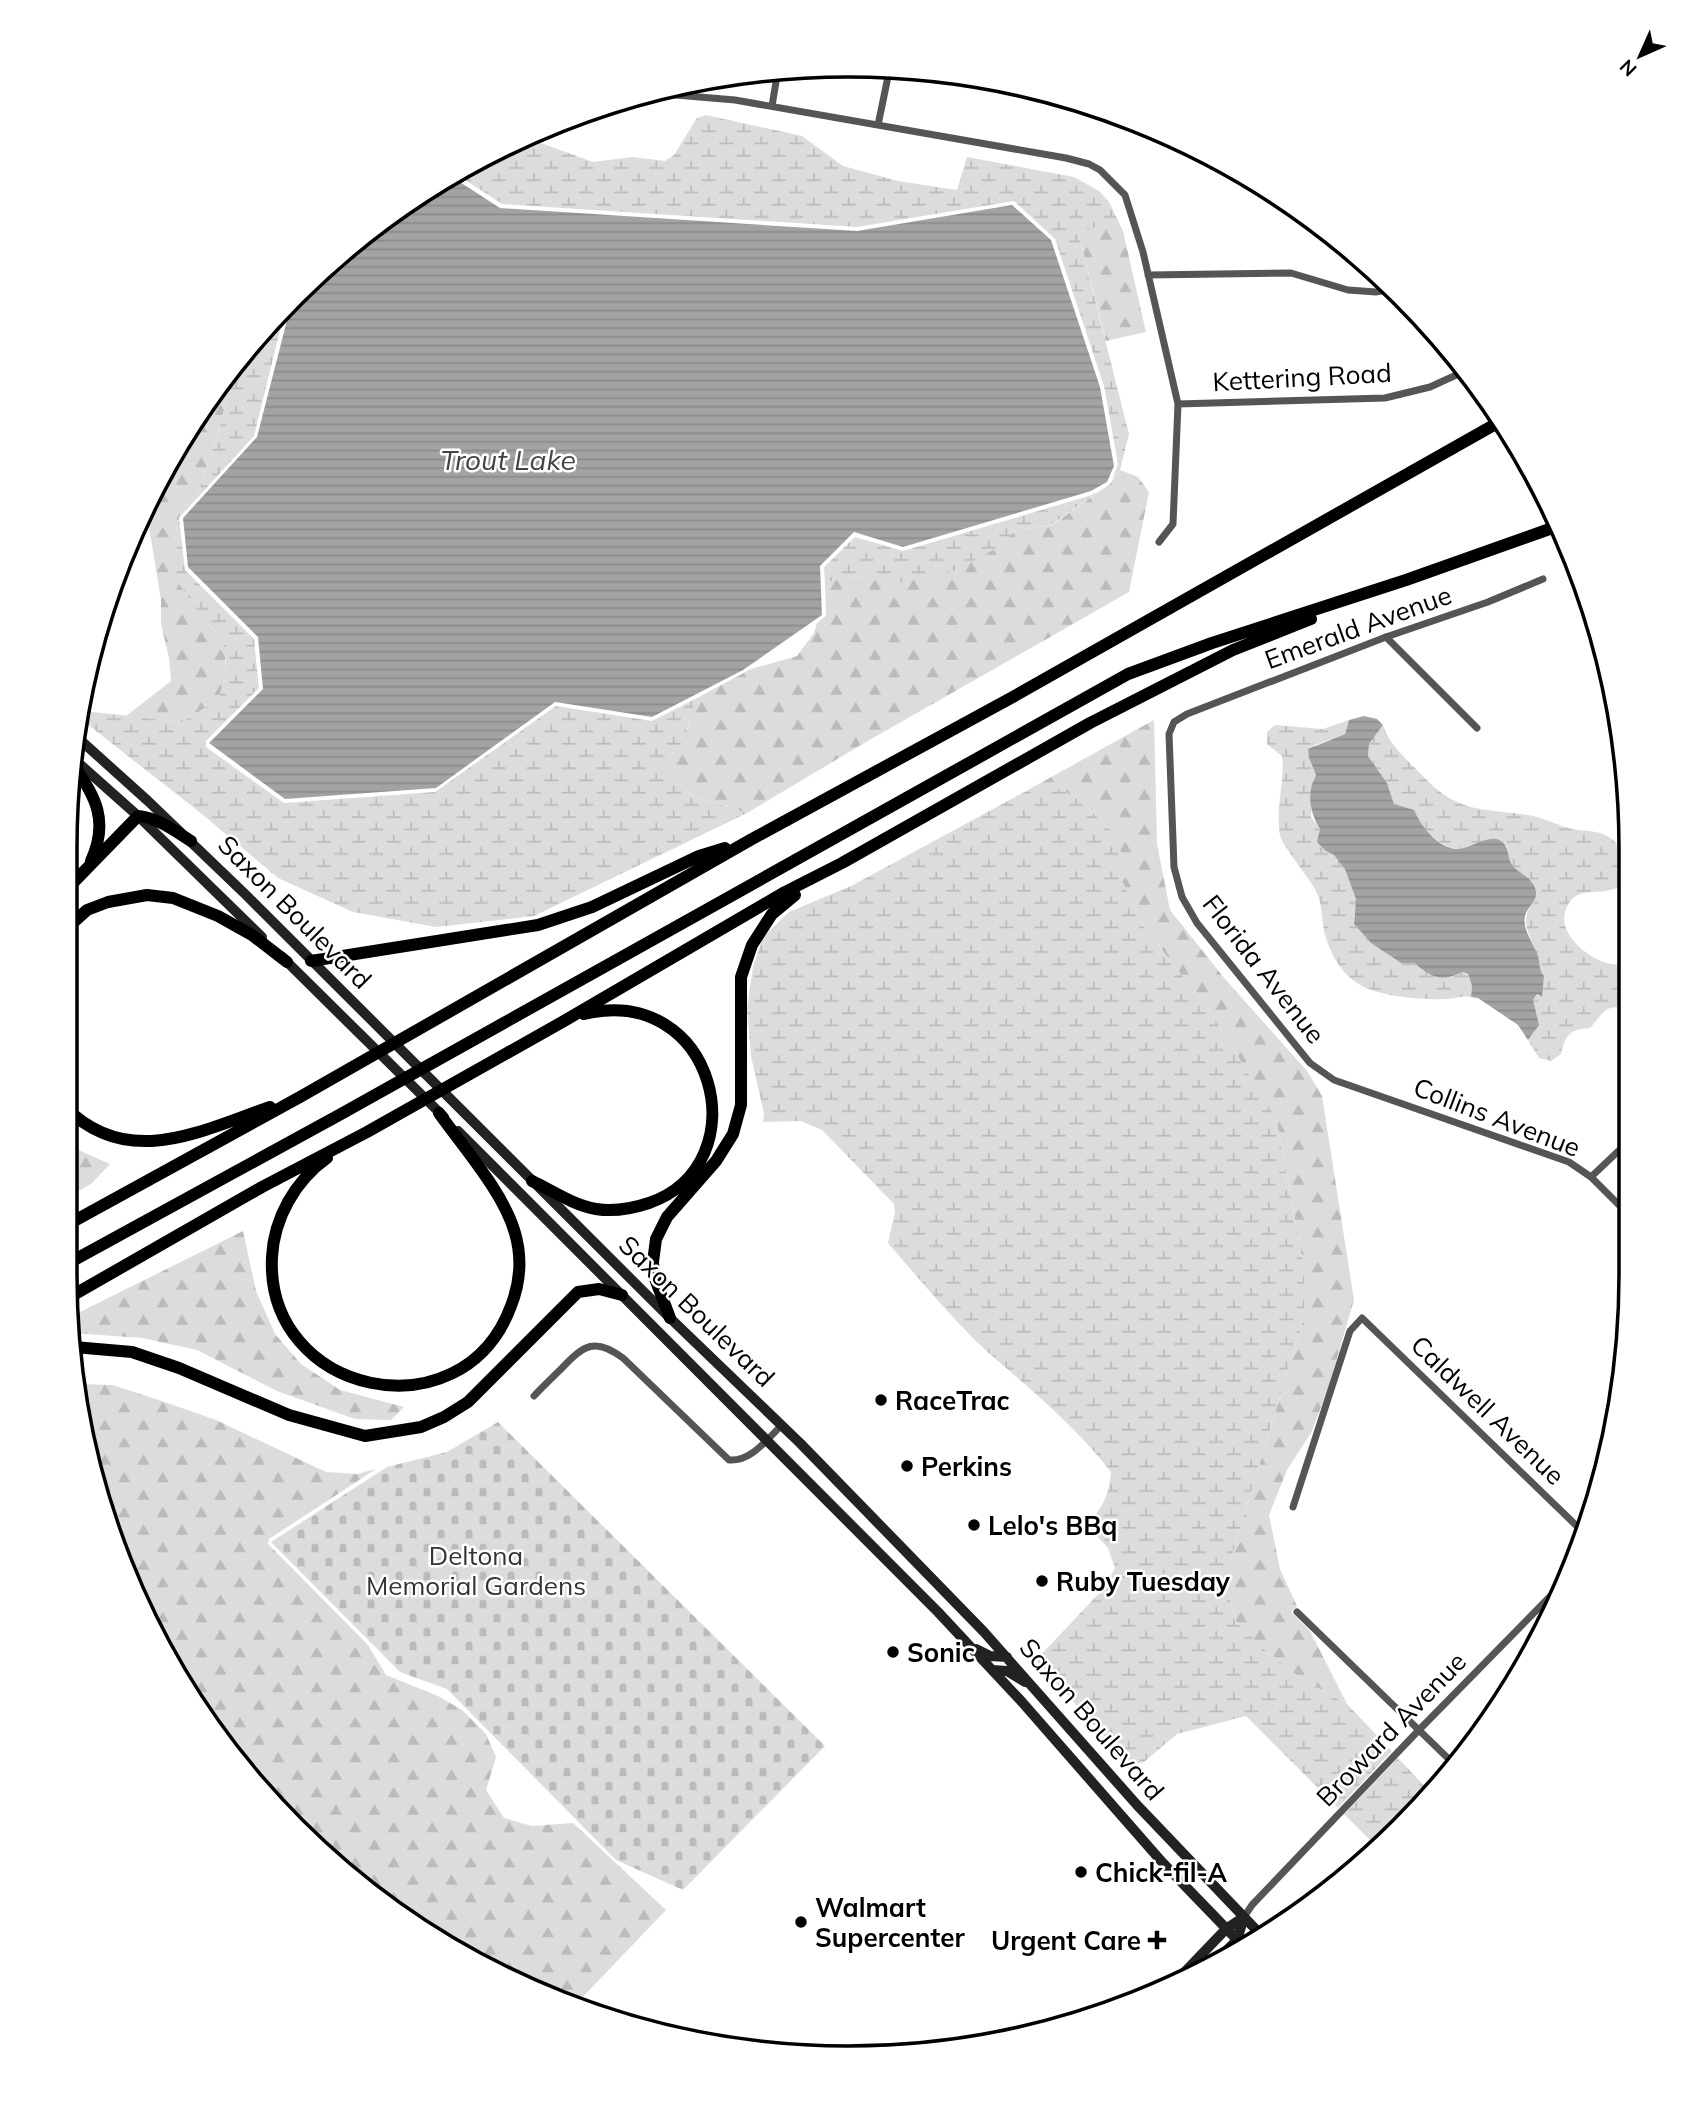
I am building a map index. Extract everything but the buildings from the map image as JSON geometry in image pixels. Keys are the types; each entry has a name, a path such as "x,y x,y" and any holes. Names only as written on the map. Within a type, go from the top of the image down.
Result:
{"highway":[{"path":"77,1219 300,1097 752,839 1011,698 1493,426"},
{"path":"77,1258 353,1108 1128,674 1549,529"},
{"path":"78,1292 262,1186 367,1132 785,892 842,863 1090,723 1233,650 1406,580"},
{"path":"81,776 98,805 99,837 87,868"},
{"path":"77,878 138,816 149,817 162,823 191,841"},
{"path":"311,961 538,925 592,907 699,856 752,839"},
{"path":"670,1318 654,1276 656,1239 667,1217 716,1161 733,1134 741,1105 741,977 752,945 772,914 785,902 842,863"},
{"path":"77,919 87,910 108,902 148,895 173,898 218,916 252,935 286,962"},
{"path":"532,1181 568,1200 595,1209 622,1210 639,1206 667,1194 691,1173 700,1159 710,1129 711,1096 705,1070 697,1055 674,1030 647,1016 622,1011 594,1012 564,1021"},
{"path":"77,1119 111,1136 138,1143 175,1139 300,1097"},
{"path":"367,1132 324,1161 289,1199 281,1213 274,1241 271,1266 273,1284 284,1317 292,1330 304,1346 331,1368 354,1379 379,1385 424,1384 467,1366 489,1343 508,1314 519,1272 519,1250 509,1216 497,1194 439,1112"},
{"path":"81,1348 132,1352 180,1368 289,1415 365,1436 421,1427 468,1402 578,1292 599,1289 622,1295"}],"main road":[{"name":"Saxon Boulevard","path":"85,744 191,841 670,1318 782,1425 1007,1657 1137,1805 1255,1929"},
{"name":"Saxon Boulevard","path":"82,766 138,816 439,1112 970,1646 1122,1818 1237,1940"},
{"path":"970,1646 990,1656 1007,1657"},
{"path":"993,1670 1007,1671 1037,1689"},
{"path":"1192,1964 1226,1929 1244,1917"},
{"path":"1237,1940 1244,1917"}],"street":[{"path":"878,125 888,79"},
{"path":"772,106 776,81"},
{"path":"682,96 772,106 1066,158 1100,170 1125,195 1149,275 1178,404 1173,524 1160,542"},
{"path":"1149,275 1291,272 1348,290 1380,291"},
{"name":"Kettering Road","path":"1178,404 1385,398 1430,387 1457,375"},
{"name":"Emerald Avenue","path":"1186,713 1386,636 1489,602 1543,579"},
{"path":"1386,636 1477,728"},
{"name":"Florida Avenue","path":"1186,713 1174,722 1169,734 1174,867 1182,897 1197,923 1310,1062 1334,1080"},
{"name":"Collins Avenue","path":"1334,1080 1569,1162 1591,1177 1619,1205"},
{"path":"1591,1177 1619,1150"},
{"name":"Caldwell Avenue","path":"1293,1507 1350,1331 1362,1318 1577,1526"},
{"path":"534,1396 576,1353 585,1346 598,1345 610,1348 623,1358 729,1460 747,1458 782,1425"},
{"name":"Broward Avenue","path":"1244,1917 1252,1905 1418,1731 1546,1600"},
{"path":"1297,1612 1448,1759"}],"green space":[{"path":"706,115 802,136 843,166 898,181 957,190 967,157 1074,177 1099,191 1109,202 1123,231 1102,226 1078,232 1129,434 1120,470 1112,480 1118,464 1104,386 1055,239 1014,201 857,227 502,204 464,179 539,142 593,162 632,157 665,161 674,155 697,118"},
{"path":"1102,226 1123,231 1146,332 1106,341 1078,232"},
{"path":"281,326 254,436 179,518 181,511 199,491 230,388"},
{"path":"230,388 199,491 181,511 173,543 173,563 204,620 218,634 225,649 226,676 218,700 182,722 126,716 171,681 149,527 180,462"},
{"path":"1120,470 1138,477 1149,492 1129,592 747,813 692,796 666,772 674,749 688,729 695,699 751,669 797,656 814,633 817,623 826,616 825,584 836,579 859,576 893,584 997,548 1015,531 1052,525 1110,484"},
{"path":"1101,490 1051,525 1015,531 997,548 957,570 893,584 859,576 836,579 825,584 824,567 855,537 903,551 1092,495"},
{"path":"179,519 185,570 254,639 259,688 206,741 206,747 284,803 435,792 556,706 652,721 695,699 684,742 674,749 666,772 692,796 747,813 534,916 436,927 353,912 278,878 88,724 90,712 182,722 218,700 226,676 225,649 218,634 204,620 177,581 173,543"},
{"path":"1154,720 1157,844 1170,910 1225,979 1307,1071 1322,1096 1354,1300 1327,1392 1311,1433 1287,1470 1269,1515 1280,1569 1297,1606 1291,1612 1310,1631 1347,1704 1300,1678 1259,1645 1236,1621 1230,1599 1230,1562 1304,1317 1304,1268 1276,1118 1209,1010 1144,927 1121,879 1121,853 1114,833 1075,796 1028,790"},
{"path":"1349,720 1345,734 1315,745 1309,758 1316,775 1313,780 1311,817 1320,829 1319,836 1326,851 1338,859 1350,879 1356,902 1354,924 1371,943 1401,963 1414,963 1437,975 1450,976 1463,972 1468,975 1472,986 1471,997 1435,999 1395,996 1366,988 1351,979 1335,959 1328,943 1315,889 1282,840 1279,815 1282,756 1267,744 1267,732 1275,725 1323,729"},
{"path":"1383,725 1392,743 1405,757 1433,786 1455,801 1481,809 1533,816 1568,828 1599,833 1609,837 1619,848 1619,886 1607,891 1579,894 1569,903 1565,912 1565,923 1568,933 1585,952 1609,964 1619,965 1619,1008 1606,1010 1590,1028 1570,1034 1561,1054 1551,1061 1539,1058 1528,1040 1536,1025 1533,1000 1537,994 1541,997 1544,977 1526,921 1534,902 1510,862 1507,846 1490,839 1458,849 1442,843 1394,804 1387,783 1368,756 1369,744"},
{"path":"1055,788 1075,796 1114,833 1121,853 1121,879 1144,927 1209,1010 1276,1118 1304,1268 1304,1317 1230,1562 1230,1599 1236,1621 1259,1645 1300,1678 1347,1704 1392,1751 1338,1808 1246,1716 1177,1734 1144,1762 1130,1765 1038,1662 1037,1659 1105,1587 1115,1568 1108,1548 1087,1525 1104,1501 1111,1472 1058,1414 969,1334 888,1243 895,1212 894,1204 822,1130 801,1121 763,1122 764,1114 751,1056 747,1008 753,967 763,937 789,912 851,886 1028,790"},
{"path":"77,1149 110,1164 91,1184 77,1192"},
{"path":"243,1231 256,1291 275,1334 301,1364 340,1390 404,1407 391,1420 355,1419 277,1391 197,1350 142,1338 80,1334 79,1313"},
{"path":"85,1384 112,1385 216,1420 326,1472 357,1474 376,1469 269,1539 268,1544 368,1645 386,1675 438,1696 462,1710 486,1734 496,1757 486,1790 504,1818 532,1826 573,1823 666,1910 582,1998 507,1966 462,1943 379,1887 340,1855 268,1783 236,1744 180,1660 136,1570 118,1523 103,1475"},
{"name":"Deltona Memorial Gardens","path":"498,1422 825,1746 683,1890 616,1860 447,1689 400,1672 271,1542 387,1467 447,1452"},
{"path":"1398,1758 1425,1786 1371,1841 1344,1814"}],"water":[{"name":"Trout Lake","path":"460,182 500,208 857,231 1012,205 1051,240 1100,387 1114,466 1107,482 1091,491 903,547 854,532 820,566 822,615 743,670 652,717 555,702 436,788 285,799 209,743 263,689 258,637 188,567 183,518 257,437 287,320 340,268 379,236"},
{"path":"1364,716 1377,719 1383,725 1369,744 1368,756 1387,783 1394,804 1414,810 1430,834 1448,847 1461,849 1488,839 1500,840 1506,847 1512,865 1535,887 1535,899 1526,913 1525,921 1544,976 1542,997 1537,994 1533,1000 1539,1025 1528,1040 1518,1025 1478,998 1471,997 1472,986 1468,974 1463,972 1442,978 1426,972 1414,963 1401,963 1371,943 1354,924 1356,899 1345,869 1334,855 1317,842 1320,829 1312,810 1310,796 1316,775 1308,749 1345,734 1349,720"}],"place":[{"name":"RaceTrac","path":"881,1400"},
{"name":"Perkins","path":"907,1466"},
{"name":"Lelo's BBq","path":"974,1525"},
{"name":"Ruby Tuesday","path":"1042,1581"},
{"name":"Sonic","path":"893,1652"},
{"name":"Chick-fil-A","path":"1081,1872"},
{"name":"Walmart Supercenter","path":"801,1922"},
{"name":"Urgent Care","path":"1157,1940"}]}
